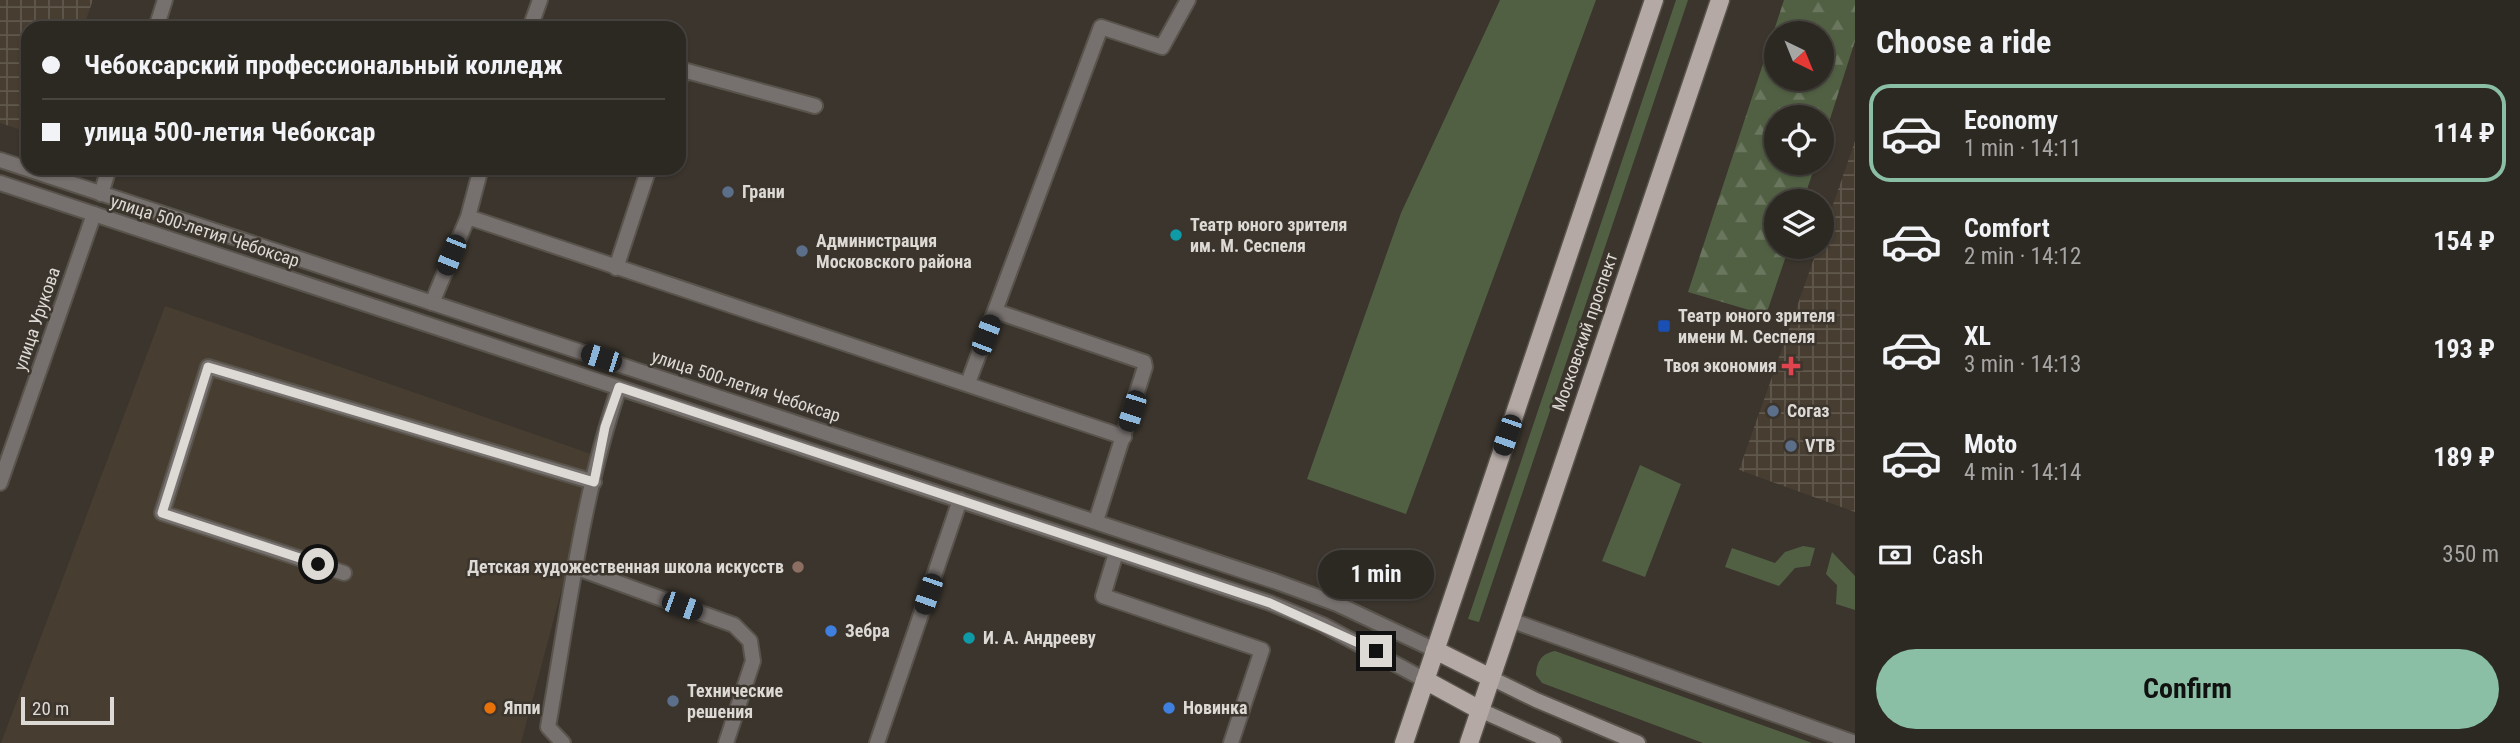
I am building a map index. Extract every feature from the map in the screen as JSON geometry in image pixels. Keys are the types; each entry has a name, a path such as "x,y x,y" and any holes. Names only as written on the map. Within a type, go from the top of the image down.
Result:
{"main road":[{"path":"1404,743 1654,0"},
{"name":"Московский проспект","path":"1480,710 1720,0"},
{"path":"1435,650 1535,700 1638,743"},
{"path":"1425,680 1480,710 1553,743"},
{"path":"1469,743 1480,710"}],"street":[{"path":"158,21 165,0"},
{"path":"532,21 540,0"},
{"path":"968,383 1101,27 1162,47 1188,0"},
{"path":"686,71 815,106"},
{"name":"улица 500-летия Чебоксар","path":"0,160 21,167"},
{"name":"улица 500-летия Чебоксар","path":"45,175 1125,530 1337,604 1435,650"},
{"name":"улица Урукова","path":"0,483 107,175"},
{"path":"425,324 468,217 479,175"},
{"path":"616,268 647,175"},
{"name":"улица 500-летия Чебоксар","path":"0,183 1270,603 1324,625 1425,680"},
{"path":"468,217 1124,437"},
{"path":"995,311 1144,362 1146,367 1088,544"},
{"path":"563,743 548,727 605,427 626,366"},
{"path":"344,573 162,513 208,367 594,482"},
{"path":"877,743 968,478"},
{"path":"1125,530 1103,596 1262,650 1231,743"},
{"path":"577,568 734,625 750,641 753,661 726,743"},
{"path":"1510,621 1855,743"}],"shaded area":[{"path":"0,0 93,0 86,21 21,21 21,130 0,123"},
{"path":"1855,141 1855,512 1739,470 1814,259 1834,259 1834,201"},
{"path":"165,306 597,456 521,743 1,743"}],"green space":[{"path":"1500,0 1596,0 1406,514 1307,479 1401,213"},
{"path":"1676,0 1688,0 1479,622 1468,619"},
{"path":"1784,0 1855,0 1855,41 1834,107 1764,105 1764,175 1812,175 1807,189 1764,189 1764,259 1785,259 1766,315 1688,292 1764,61 1764,91 1834,91 1834,21 1777,21"},
{"path":"1640,465 1681,484 1645,577 1602,561"},
{"path":"1803,546 1815,548 1810,566 1795,568 1779,586 1725,567 1732,548 1775,563 1785,552"},
{"path":"1832,552 1855,576 1855,610 1836,604 1837,585 1826,574"},
{"path":"1555,651 1812,743 1703,743 1542,683 1536,675 1537,666 1543,656"}],"place":[{"name":"Грани","path":"728,192"},
{"name":"Театр юного зрителя им. М. Сеспеля","path":"1176,235"},
{"name":"Администрация Московского района","path":"802,251"},
{"name":"Театр юного зрителя имени М. Сеспеля","path":"1664,326"},
{"name":"Твоя экономия","path":"1791,366"},
{"name":"Согаз","path":"1773,411"},
{"name":"VTB","path":"1791,446"},
{"name":"Детская художественная школа искусств","path":"798,567"},
{"name":"Зебра","path":"831,631"},
{"name":"И. А. Андрееву","path":"969,638"},
{"name":"Технические решения","path":"673,701"},
{"name":"Яппи","path":"490,708"},
{"name":"Новинка","path":"1169,708"}],"route":[{"path":"318,564 162,513 208,367 594,482 605,427 619,387 1270,603 1324,625 1376,651"}]}
